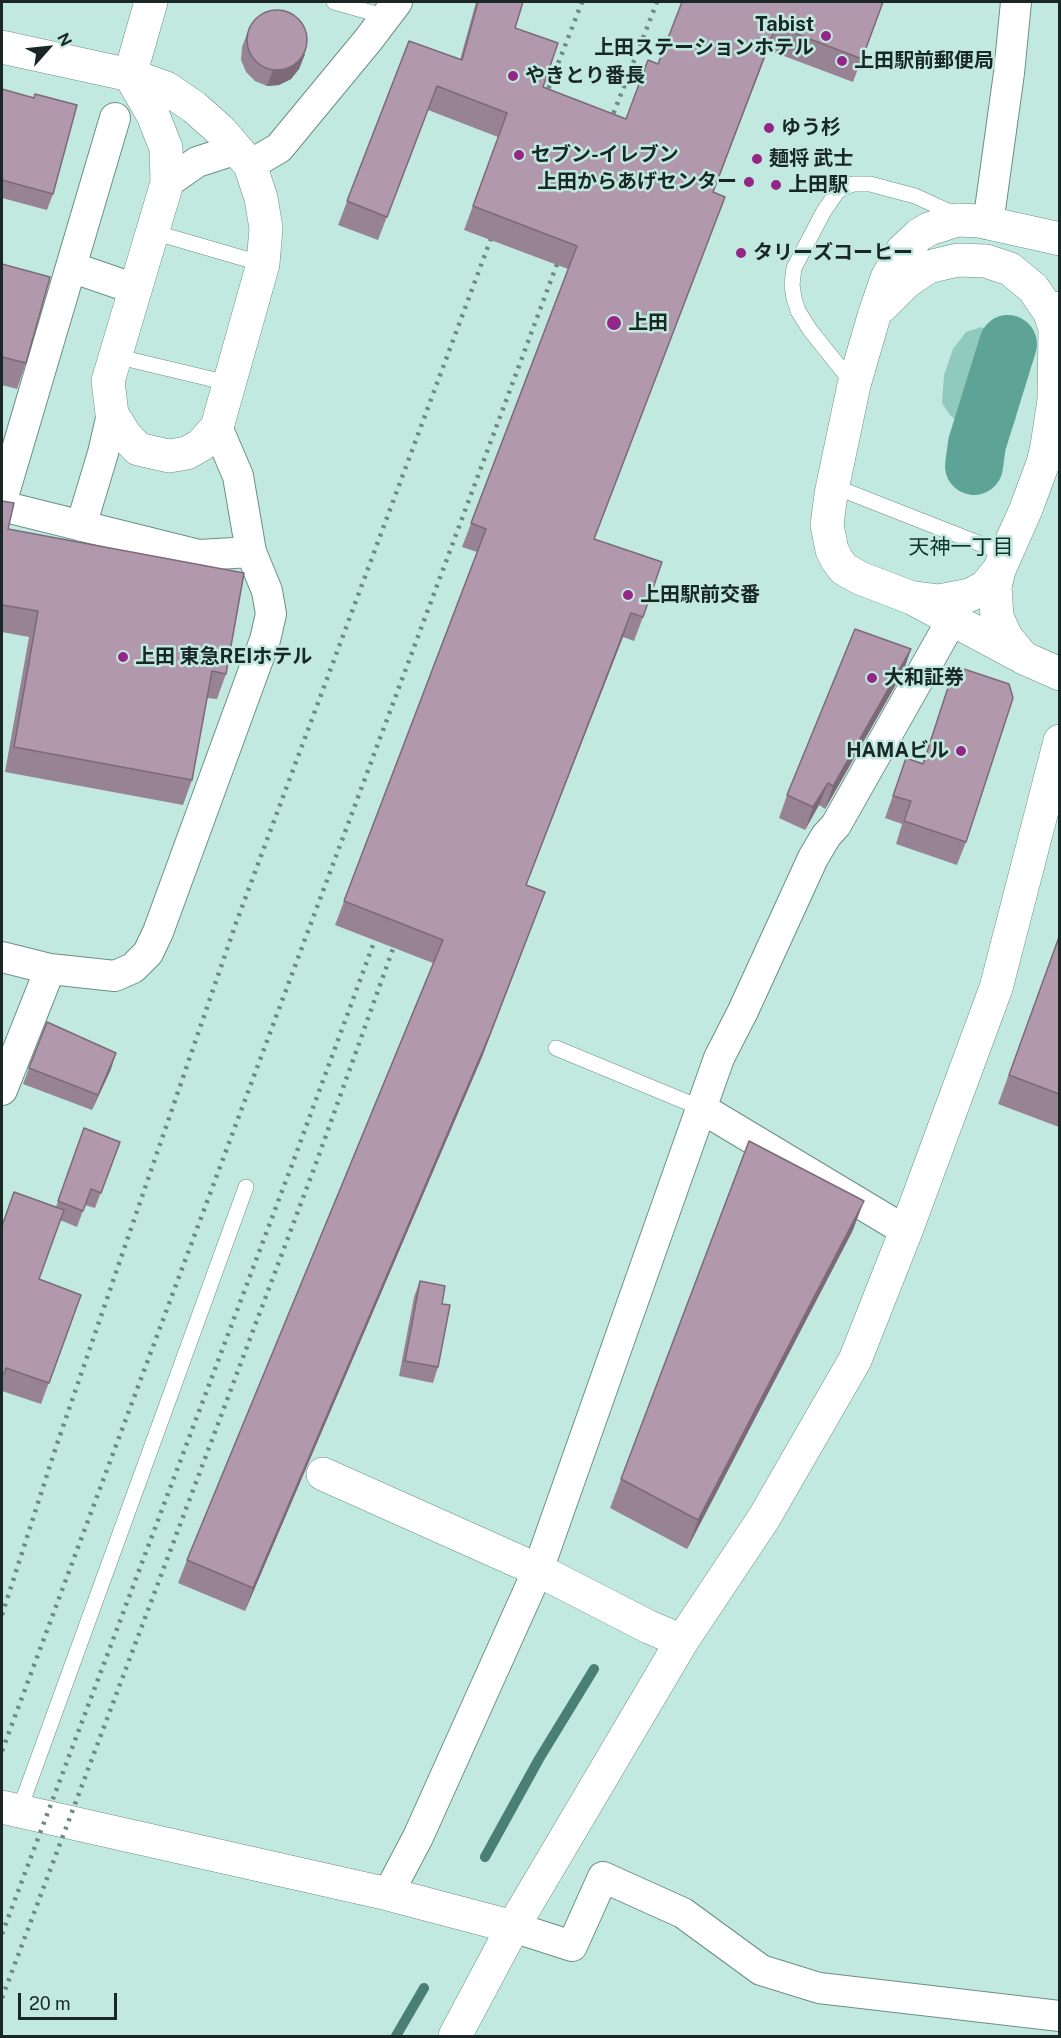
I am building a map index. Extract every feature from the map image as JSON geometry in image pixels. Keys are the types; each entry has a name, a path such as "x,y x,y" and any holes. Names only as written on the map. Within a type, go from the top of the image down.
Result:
{"street":[{"path":"81,526 112,414 108,381 167,183 166,148 153,116 130,75 151,2"},
{"path":"978,222 1009,73 1016,2"},
{"path":"167,183 197,162 244,157 279,148 392,9"},
{"path":"2,47 130,75 166,88 194,107 221,131 244,157 261,198 266,228 263,264 217,427 201,445 187,453 169,456 138,449 125,435 112,414"},
{"path":"2,500 115,118"},
{"path":"1057,240 978,222 939,224 910,243 894,263 874,316 854,386 827,525 830,543 837,560 844,569 953,618 1026,659 1059,674"},
{"path":"874,316 893,293 916,274 940,262 972,259 1010,269 1033,288 1050,313 1057,319 1052,424 1043,463 995,586 997,617 1006,637 1026,659"},
{"path":"71,267 135,289"},
{"path":"2,957 50,969 115,976 133,968 148,953 158,932 265,640 271,614 267,591 251,552 238,476 217,427"},
{"path":"2,506 199,555 251,552"},
{"path":"912,598 939,601 960,598 985,587 1003,562"},
{"path":"388,1894 418,1837 538,1570 719,1058 813,858 826,836 836,825 953,618"},
{"path":"455,2037 513,1927 682,1641 764,1518 855,1360 996,988 1059,741"},
{"path":"2,1090 50,969"},
{"path":"700,1108 906,1230"},
{"path":"315,1470 538,1570 649,1627 682,1641"},
{"path":"10,1809 388,1894 513,1927 572,1946 603,1877 684,1913 761,1970 819,1988 1056,2023"}],"lane":[{"path":"334,2 392,9"},
{"path":"854,386 798,311 792,285 794,268 824,211 837,192 854,184 870,184 915,196 978,222"},
{"path":"153,232 263,264"},
{"path":"115,356 228,383"},
{"path":"833,486 1003,562"},
{"path":"556,1048 700,1108"},
{"path":"10,1809 246,1187"}],"green space":[{"path":"981,327 1003,337 1021,361 1021,390 1015,422 1006,435 997,442 972,434 950,415 942,403 944,375 953,349 966,332"}],"building":[{"path":"478,2 523,2 515,28 558,43 543,87 626,119 648,60 658,64 682,2 883,2 862,59 776,26 713,192 725,197 594,539 662,562 643,617 631,613 526,885 545,892 490,1034 253,1588 187,1560 443,940 344,901 486,529 471,523 577,246 473,206 507,113 437,86 387,217 347,201 409,41 462,60"},
{"path":"271,10 283,10 294,15 302,23 307,40 305,52 294,65 283,70 271,70 260,65 252,57 247,46 247,34 252,23 260,15"},
{"path":"2,89 34,98 35,94 77,105 53,194 2,180"},
{"path":"2,264 50,277 26,363 2,357"},
{"path":"2,501 14,503 8,529 244,573 226,674 212,671 192,780 14,747 38,611 2,605"},
{"path":"855,629 911,649 833,786 828,783 813,807 787,795"},
{"name":"HAMAビル","path":"955,666 1009,684 1013,698 966,842 904,821 911,801 893,796 906,758 923,764"},
{"path":"1059,937 1059,1094 1009,1075"},
{"path":"47,1022 116,1053 98,1095 29,1068"},
{"path":"84,1128 120,1142 101,1193 91,1189 83,1211 58,1201"},
{"path":"749,1141 864,1201 698,1520 621,1479"},
{"path":"14,1192 64,1210 39,1279 81,1295 49,1383 6,1368 4,1374 2,1372 2,1226"},
{"path":"420,1281 445,1286 442,1304 450,1305 438,1367 405,1361"}],"waterway":[{"path":"974,466 977,444 1008,344"},
{"path":"485,1857 539,1759 594,1669"},
{"path":"396,2036 424,1988"}],"railway":[{"path":"542,105 582,2"},
{"path":"607,130 657,2"},
{"path":"2,1615 55,1450 236,923 496,225"},
{"path":"2,1751 563,248"},
{"path":"2,1934 380,926"},
{"path":"2,1998 315,1166 399,932"}],"place":[{"name":"Tabist 上田ステーションホテル","path":"826,36"},
{"name":"上田駅前郵便局","path":"842,61"},
{"name":"やきとり番長","path":"513,76"},
{"name":"ゆう杉","path":"769,128"},
{"name":"セブン-イレブン","path":"519,155"},
{"name":"麺将 武士","path":"757,159"},
{"name":"上田からあげセンター","path":"749,182"},
{"name":"上田駅","path":"776,185"},
{"name":"タリーズコーヒー","path":"741,253"},
{"name":"上田","path":"614,323"},
{"name":"上田駅前交番","path":"628,595"},
{"name":"上田 東急REIホテル","path":"123,657"},
{"name":"大和証券","path":"872,678"},
{"name":"HAMAビル","path":"961,751"}],"district":[{"name":"天神一丁目","path":"961,548"}]}
